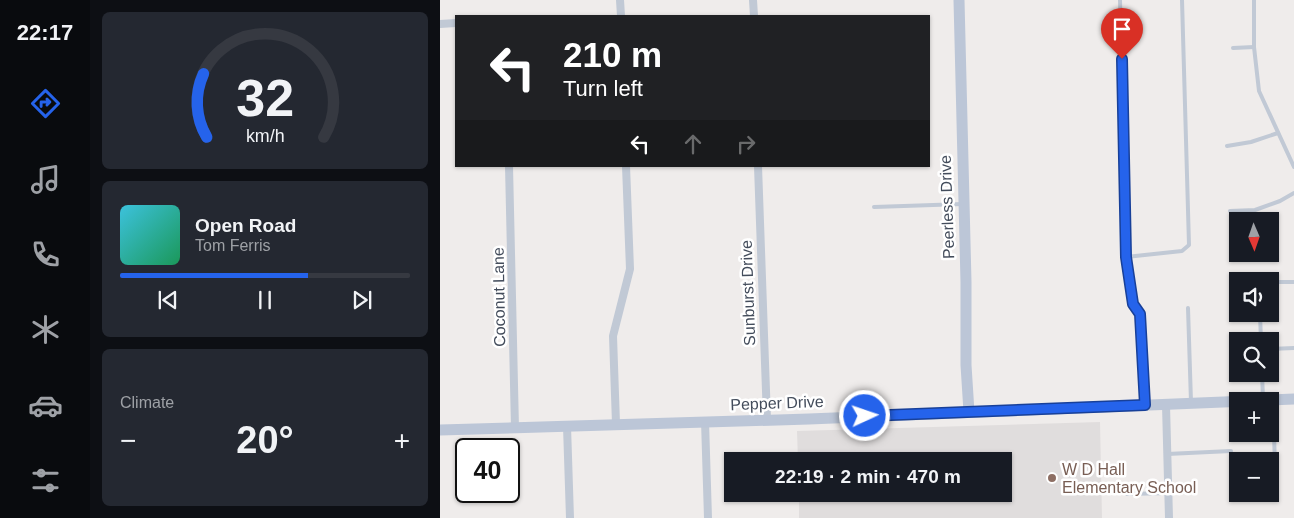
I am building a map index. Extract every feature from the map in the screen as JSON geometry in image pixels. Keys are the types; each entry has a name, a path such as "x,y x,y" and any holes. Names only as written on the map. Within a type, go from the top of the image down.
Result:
{"street":[{"path":"620,0 621,15"},
{"path":"753,0 754,15"},
{"name":"Peerless Drive","path":"959,0 966,366 969,412"},
{"path":"440,24 455,24"},
{"name":"Coconut Lane","path":"509,167 515,428"},
{"path":"616,424 613,336 630,269 626,167"},
{"name":"Sunburst Drive","path":"758,167 767,419"},
{"name":"Pepper Drive","path":"1279,400 1294,399"},
{"name":"Pepper Drive","path":"440,430 1166,405 1229,401"},
{"path":"1166,405 1169,518"},
{"path":"705,421 708,518"},
{"path":"567,426 570,518"}],"lane":[{"path":"1120,0 1126,257 1133,304 1140,314 1145,405"},
{"path":"1126,257 1182,251 1189,245 1182,0"},
{"path":"1254,0 1254,47 1259,91 1294,167"},
{"path":"1234,48 1254,47"},
{"path":"1227,146 1251,142 1278,133"},
{"path":"1230,211 1255,210 1280,201 1294,193"},
{"path":"874,207 963,204"},
{"path":"1279,282 1294,282"},
{"path":"1188,308 1191,402"},
{"path":"1279,349 1294,348"},
{"path":"1167,454 1231,451"},
{"path":"1126,494 1169,492"}],"shaded area":[{"name":"W D Hall Elementary School","path":"1100,422 1102,518 799,518 799,502 1012,502 1012,452 798,452 797,431"}],"place":[{"name":"W D Hall Elementary School","path":"1052,478"}],"route":[{"path":"865,416 1145,405 1140,314 1133,304 1126,257 1122,59"}]}
